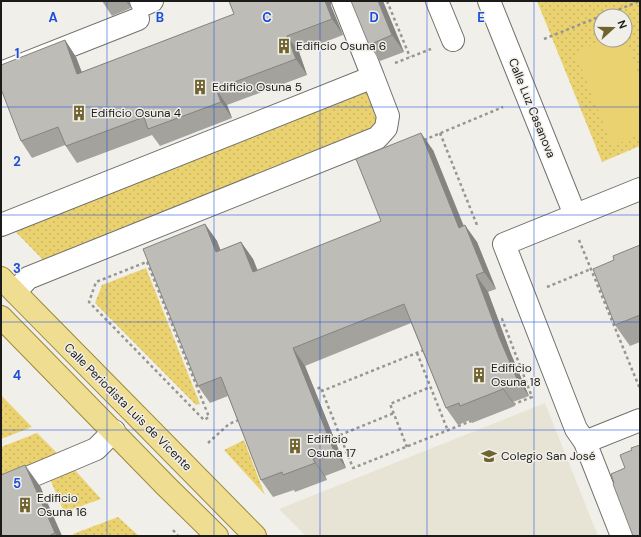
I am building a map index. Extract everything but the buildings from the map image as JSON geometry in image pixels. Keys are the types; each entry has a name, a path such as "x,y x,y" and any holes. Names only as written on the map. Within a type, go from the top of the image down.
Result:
{"main road":[{"name":"Calle Periodista Luis de Vicente","path":"8,285 255,536"},
{"path":"1,317 114,431 166,486 218,536"}],"street":[{"path":"8,285 377,138 386,128 388,116 343,1"},
{"path":"437,1 453,40"},
{"name":"Calle Luz Casanova","path":"489,1 575,215"},
{"path":"1,73 144,6"},
{"path":"1,225 373,77"},
{"path":"622,536 585,442 576,429 504,244 640,189"},
{"path":"585,442 640,420"},
{"path":"1,489 96,449 114,431"}],"path":[{"path":"387,1 410,57"},
{"path":"622,8 640,1"},
{"path":"544,39 593,19"},
{"path":"392,64 453,40"},
{"path":"423,140 503,107"},
{"path":"440,133 477,225"},
{"path":"578,236 640,389"},
{"path":"147,262 209,417 204,420 89,302 96,282 154,259"},
{"path":"544,288 591,269"},
{"path":"495,322 502,319 532,396 514,404"},
{"path":"322,391 431,348"},
{"path":"417,353 448,430"},
{"path":"307,393 321,387 353,468 471,421"},
{"path":"407,447 390,404 430,387"},
{"path":"340,435 394,413"},
{"path":"208,444 229,424 243,418"}],"shaded area":[{"path":"537,1 640,1 640,146 602,162"},
{"path":"593,45 593,48 629,48 640,77 640,135 612,146 575,52"},
{"path":"359,90 371,94 381,120 375,132 46,263 12,228"},
{"path":"146,268 200,404 196,405 95,303 102,285"},
{"path":"1,395 32,427 1,439"},
{"name":"Colegio San José","path":"545,403 598,536 306,536 279,509"},
{"path":"37,433 59,455 1,477 1,447"},
{"path":"244,440 265,495 224,450"},
{"path":"74,469 101,499 64,512 50,479"},
{"path":"118,517 139,536 74,536 73,534"}],"place":[{"name":"Edificio Osuna 6","path":"284,46"},
{"name":"Edificio Osuna 5","path":"200,87"},
{"name":"Edificio Osuna 4","path":"79,113"},
{"name":"Edificio Osuna 18","path":"479,375"},
{"name":"Edificio Osuna 17","path":"295,446"},
{"name":"Colegio San José","path":"489,456"},
{"name":"Edificio Osuna 16","path":"25,505"}]}
